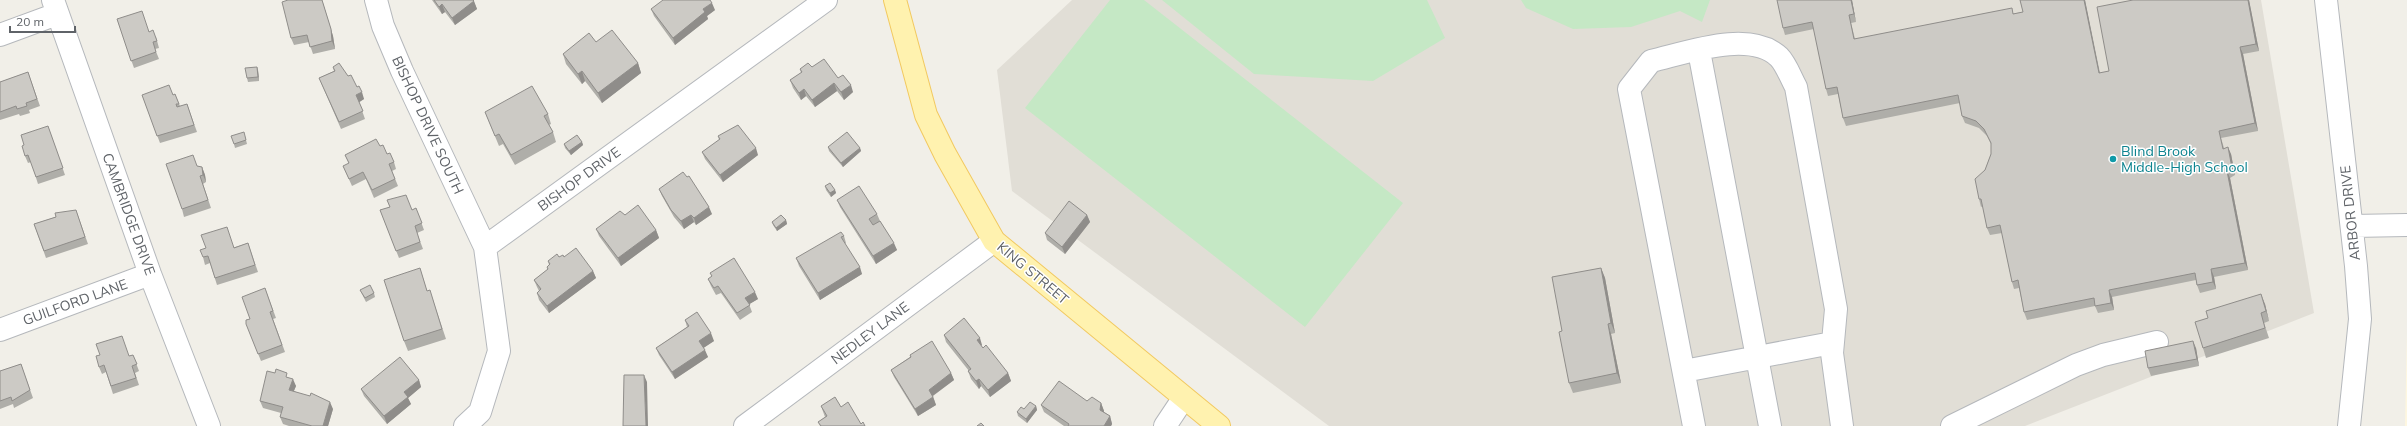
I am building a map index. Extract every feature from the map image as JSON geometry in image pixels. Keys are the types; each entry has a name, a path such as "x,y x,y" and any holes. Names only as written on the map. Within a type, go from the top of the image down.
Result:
{"main road":[{"name":"KING STREET","path":"895,0 926,115 945,154 994,241 1183,399 1219,426"}],"street":[{"name":"BISHOP DRIVE SOUTH","path":"376,0 384,26 402,71 485,247"},
{"name":"BISHOP DRIVE","path":"485,247 826,0"},
{"name":"ARBOR DRIVE","path":"2326,0 2352,226 2360,319 2350,426"},
{"path":"0,35 55,7"},
{"name":"CAMBRIDGE DRIVE","path":"55,7 150,274 209,426"},
{"path":"1694,426 1629,89 1651,61 1731,44 1757,45 1779,58 1796,87 1836,309 1832,353 1842,426"},
{"path":"1699,51 1770,426"},
{"path":"2352,226 2407,225"},
{"name":"NEDLEY LANE","path":"746,426 994,241"},
{"path":"465,426 480,412 500,351 485,247"},
{"name":"GUILFORD LANE","path":"0,330 150,274"},
{"path":"1952,426 2076,365 2103,355 2157,342"},
{"path":"1684,371 1832,343"},
{"path":"1165,426 1183,399"}],"shaded area":[{"path":"1072,0 2261,0 2314,313 2025,426 1329,426 1012,191 997,70"},
{"path":"2407,332 2407,426 2405,426"}],"green space":[{"path":"1110,0 1144,0 1403,203 1305,327 1025,108"},
{"path":"1162,0 1427,0 1445,38 1373,81 1254,74"},
{"path":"1521,0 1710,0 1702,22 1680,11 1631,27 1573,29 1526,8"}],"building":[{"path":"288,0 322,0 331,29 332,41 310,47 307,35 291,38 282,2"},
{"path":"434,0 474,1 452,18 442,4 439,7"},
{"path":"663,0 710,0 712,3 703,9 705,12 673,38 651,9"},
{"name":"Blind Brook Middle-High School","path":"1777,0 1851,0 1854,14 1849,15 1854,39 2012,8 2013,14 2023,12 2020,0 2084,0 2099,73 2109,71 2097,7 2133,0 2248,0 2256,44 2240,47 2255,123 2219,131 2223,149 2228,147 2232,168 2227,171 2245,263 2211,269 2213,282 2197,285 2195,273 2109,290 2111,303 2095,306 2094,298 2024,312 2018,280 2012,282 2000,225 1987,228 1975,179 1985,170 1991,154 1991,143 1984,129 1976,121 1962,116 1958,95 1843,118 1837,87 1826,89 1812,22 1783,28"},
{"path":"142,11 149,32 153,30 157,41 153,42 156,52 131,61 117,19"},
{"path":"612,30 638,63 598,93 582,71 578,74 563,54 589,33 596,42"},
{"path":"824,59 838,78 843,75 851,85 841,92 834,83 812,100 804,89 799,93 790,80 802,72 800,69 808,63 812,67"},
{"path":"339,63 348,76 351,75 357,87 359,86 362,92 356,95 363,111 339,122 319,78 335,71 333,67"},
{"path":"257,67 258,77 247,78 245,68"},
{"path":"28,72 37,99 26,103 27,106 17,109 16,106 0,112 0,82"},
{"path":"169,85 179,104 176,104 177,107 187,104 194,125 157,136 142,95"},
{"path":"532,86 548,114 544,116 553,132 511,155 499,134 495,136 485,112"},
{"path":"738,125 756,148 720,175 702,152 720,139 718,136"},
{"path":"48,126 63,168 36,177 28,155 25,156 21,135"},
{"path":"244,132 246,140 234,144 231,136"},
{"path":"847,132 860,148 841,163 828,147"},
{"path":"577,135 582,142 569,151 564,144"},
{"path":"376,139 380,146 383,145 387,154 390,153 394,162 389,164 395,179 372,190 363,172 349,179 343,166 349,163 345,155"},
{"path":"193,155 197,166 202,167 203,175 200,176 208,200 182,209 166,164"},
{"path":"683,172 687,177 689,176 709,207 694,218 691,215 681,221 671,210 659,189"},
{"path":"830,183 835,190 830,193 825,186"},
{"path":"859,186 877,214 869,219 873,225 880,221 894,243 873,256 837,200"},
{"path":"406,195 412,210 416,208 422,223 415,226 420,242 396,251 380,210 390,207 387,200"},
{"path":"1069,201 1087,215 1062,247 1045,233"},
{"path":"638,205 656,230 618,258 596,229 620,211 625,215"},
{"path":"76,210 85,237 44,251 34,224 56,217 55,213"},
{"path":"781,215 786,220 776,228 772,222"},
{"path":"227,227 234,248 248,243 255,265 215,278 208,256 203,257 200,250 206,248 201,235"},
{"path":"841,232 844,236 841,237 860,267 818,293 796,258"},
{"path":"576,248 593,271 547,306 537,293 541,289 534,280 548,269 547,267 550,264 548,261 557,254 559,257 563,255 564,257"},
{"path":"734,258 755,292 745,298 750,305 737,313 718,286 714,288 708,279 712,276 710,273"},
{"path":"420,268 427,291 430,290 442,329 404,341 384,280"},
{"path":"1601,268 1611,323 1608,324 1617,373 1569,383 1559,332 1562,331 1552,277"},
{"path":"370,285 374,293 365,298 360,290"},
{"path":"265,288 273,311 270,312 282,345 258,354 246,324 246,320 250,319 242,297"},
{"path":"2261,294 2266,311 2261,313 2265,328 2203,348 2195,322 2208,318 2206,311"},
{"path":"697,312 711,333 699,341 705,350 672,372 656,348 689,326 685,320"},
{"path":"964,318 980,338 977,340 983,348 986,345 1008,373 988,390 979,379 976,381 968,371 971,369 944,335"},
{"path":"122,336 129,356 133,355 137,364 132,366 136,378 111,386 104,365 99,367 96,356 100,355 96,344"},
{"path":"932,341 951,373 929,390 933,397 915,409 891,370 911,357 910,355"},
{"path":"2193,341 2197,359 2148,368 2145,351"},
{"path":"400,357 419,380 404,392 408,397 384,416 361,389"},
{"path":"21,364 30,390 12,401 11,397 0,401 0,371"},
{"path":"276,369 287,373 286,377 293,379 289,390 310,396 311,393 330,402 323,426 312,426 280,417 283,407 260,401 267,371 275,373"},
{"path":"624,375 644,375 646,426 623,426"},
{"path":"1059,381 1087,401 1092,397 1101,403 1100,410 1110,416 1104,426 1068,426 1069,424 1041,405"},
{"path":"835,397 841,407 848,402 861,424 863,422 865,426 821,426 818,422 827,416 821,406"},
{"path":"1030,402 1036,406 1026,419 1017,412 1021,407 1024,409"},
{"path":"981,423 984,426 977,426"}],"place":[{"name":"Blind Brook Middle-High School","path":"2113,159"}]}
